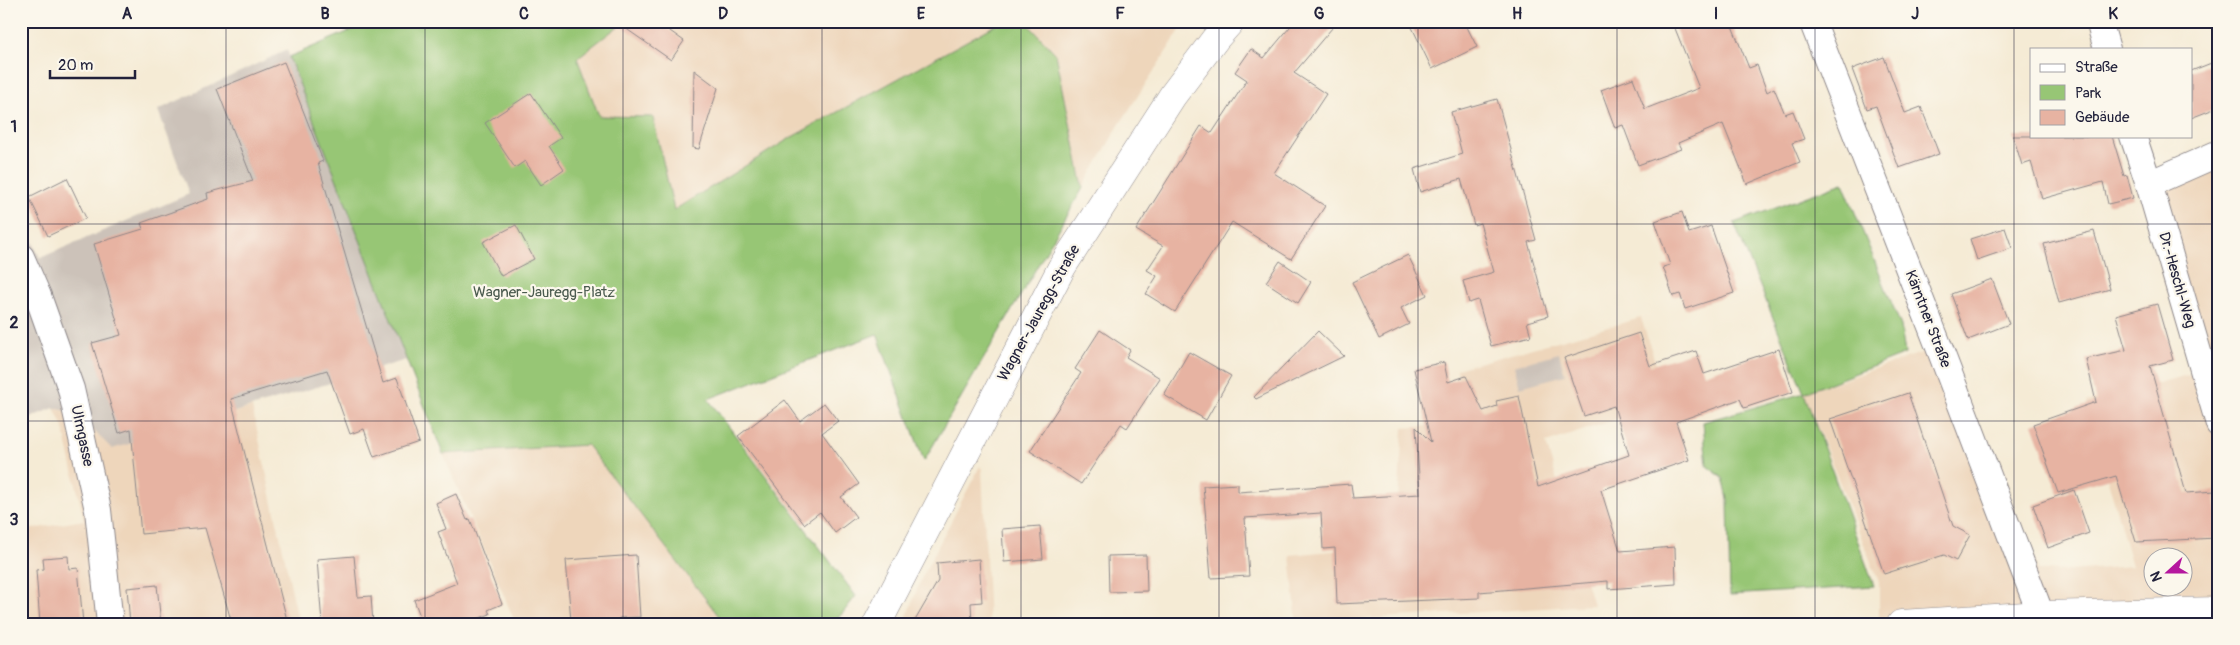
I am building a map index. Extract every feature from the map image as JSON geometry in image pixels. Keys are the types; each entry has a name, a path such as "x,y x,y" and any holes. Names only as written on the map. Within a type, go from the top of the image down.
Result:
{"main road":[{"name":"Wagner-Jauregg-Straße","path":"877,624 977,427 1062,267 1173,95 1231,21"},
{"path":"1901,624 2041,615 2147,618 2219,611"}],"street":[{"path":"2099,21 2107,48"},
{"name":"Kärntner Straße","path":"1813,23 2041,615"},
{"name":"Dr.-Heschl-Weg","path":"2134,138 2149,184 2219,424"},
{"path":"2149,184 2219,153"},
{"name":"Ulmgasse","path":"21,257 38,296 71,389 98,510 110,624"}],"shaded area":[{"name":"Wagner-Jauregg-Platz","path":"373,21 1186,21 1118,127 924,461 877,334 587,444 725,624 516,624 443,454 289,57"},
{"path":"287,50 406,360 112,449 76,413 54,408 21,421 21,216 40,258 189,194 158,110"},
{"path":"2219,153 2219,624 1879,624 1879,582 1804,393 1939,347 2039,570 2071,571 2132,566 2086,402 2203,371 2149,184"},
{"path":"1641,318 1668,402 1546,443 1593,605 1297,623 1290,555 1395,545 1403,428 1465,423 1457,369"},
{"path":"1559,353 1565,375 1520,387 1514,366"},
{"path":"252,407 299,624 21,624 21,531 84,520 63,426 54,408 77,413 112,448"},
{"path":"980,466 982,470 989,624 904,624 922,577"}],"green space":[{"name":"Wagner-Jauregg-Platz","path":"373,21 625,21 577,58 599,116 653,117 674,210 792,137 1003,21 1025,21 1056,54 1083,188 924,461 877,334 708,399 856,596 842,614 830,624 725,624 587,445 443,454 289,57"},
{"path":"1843,183 1901,326 1905,354 1804,393 1734,223"},
{"path":"1804,393 1874,586 1730,595 1728,499 1723,478 1707,466 1703,422"}],"building":[{"path":"615,21 656,21 684,41 671,60"},
{"path":"1295,21 1338,21 1294,73 1326,94 1274,173 1325,206 1291,259 1232,222 1175,312 1146,294 1157,276 1147,270 1163,246 1136,230 1201,126 1212,133 1247,80 1235,72 1251,49 1264,58"},
{"path":"1409,21 1464,21 1477,47 1432,69"},
{"path":"1672,21 1730,21 1749,68 1757,65 1767,92 1774,88 1785,114 1793,111 1804,139 1792,143 1800,162 1747,184 1723,124 1678,143 1681,149 1638,165 1623,125 1615,128 1601,90 1633,78 1645,109 1699,88"},
{"path":"1884,57 1905,113 1921,107 1939,154 1899,168 1876,106 1867,109 1852,69"},
{"path":"2219,60 2219,107 2192,118 2192,71"},
{"path":"284,62 323,161 318,163 383,383 397,378 419,442 374,457 364,429 350,434 327,370 231,399 288,624 232,624 205,528 141,534 131,429 119,433 92,343 121,335 94,244 143,229 141,223 208,199 207,193 253,181 217,89"},
{"path":"694,70 718,88 699,149 693,148"},
{"path":"531,93 561,138 549,146 564,169 541,185 525,161 515,168 485,123"},
{"path":"1497,99 1536,240 1528,242 1548,316 1527,322 1531,336 1491,346 1478,300 1469,303 1463,281 1494,272 1480,223 1474,225 1461,179 1420,192 1414,169 1462,154 1451,112"},
{"path":"2013,136 2030,136 2030,138 2113,138 2124,176 2127,175 2133,198 2108,204 2103,182 2042,199 2031,162 2022,165"},
{"path":"67,178 86,218 48,236 29,197"},
{"path":"1682,212 1689,233 1711,226 1734,293 1685,309 1680,294 1673,296 1663,267 1670,265 1655,221"},
{"path":"516,225 534,259 501,276 483,242"},
{"path":"2005,228 2012,248 1977,260 1970,239"},
{"path":"2094,231 2110,289 2059,303 2044,244"},
{"path":"1408,255 1427,295 1401,308 1409,324 1379,339 1352,282"},
{"path":"1280,261 1311,282 1298,303 1266,282"},
{"path":"1992,279 2009,324 1968,340 1951,294"},
{"path":"2157,304 2173,360 2150,366 2186,493 2215,491 2217,538 2136,542 2116,476 2058,493 2033,424 2096,402 2086,359 2126,350 2116,315"},
{"path":"1100,330 1130,350 1126,357 1160,378 1127,428 1121,424 1081,484 1030,451 1081,373 1075,369"},
{"path":"1318,331 1344,356 1256,399 1254,397"},
{"path":"1639,333 1650,366 1696,351 1704,374 1779,349 1793,392 1744,408 1740,399 1676,422 1689,460 1601,490 1620,551 1675,547 1676,584 1608,589 1608,581 1479,592 1479,598 1337,604 1335,548 1323,549 1321,513 1245,518 1249,576 1211,578 1203,486 1238,484 1238,492 1351,484 1353,498 1420,494 1416,427 1431,442 1414,369 1444,362 1448,382 1466,376 1483,411 1497,406 1496,401 1519,396 1538,487 1629,455 1614,406 1584,416 1564,358"},
{"path":"1189,352 1231,376 1206,420 1164,395"},
{"path":"1908,393 1953,526 1970,535 1956,561 1944,555 1884,574 1830,419"},
{"path":"785,400 800,421 824,403 838,421 822,433 859,484 841,497 856,517 835,533 820,512 804,524 738,436"},
{"path":"2074,490 2089,533 2048,548 2033,505"},
{"path":"456,494 467,520 470,519 502,604 488,610 490,614 464,624 423,624 414,600 457,583 438,532 446,529 436,503"},
{"path":"1040,526 1043,559 1004,562 1002,529"},
{"path":"636,555 640,617 619,618 619,624 592,624 591,620 571,621 566,560"},
{"path":"1146,555 1147,591 1109,592 1108,556"},
{"path":"68,556 69,569 78,568 83,624 40,624 36,570 44,569 43,558"},
{"path":"354,556 358,597 371,596 373,624 322,624 317,559"},
{"path":"979,559 982,602 971,603 972,624 913,624 938,581 937,563"},
{"path":"157,585 161,624 130,624 127,588"}]}
